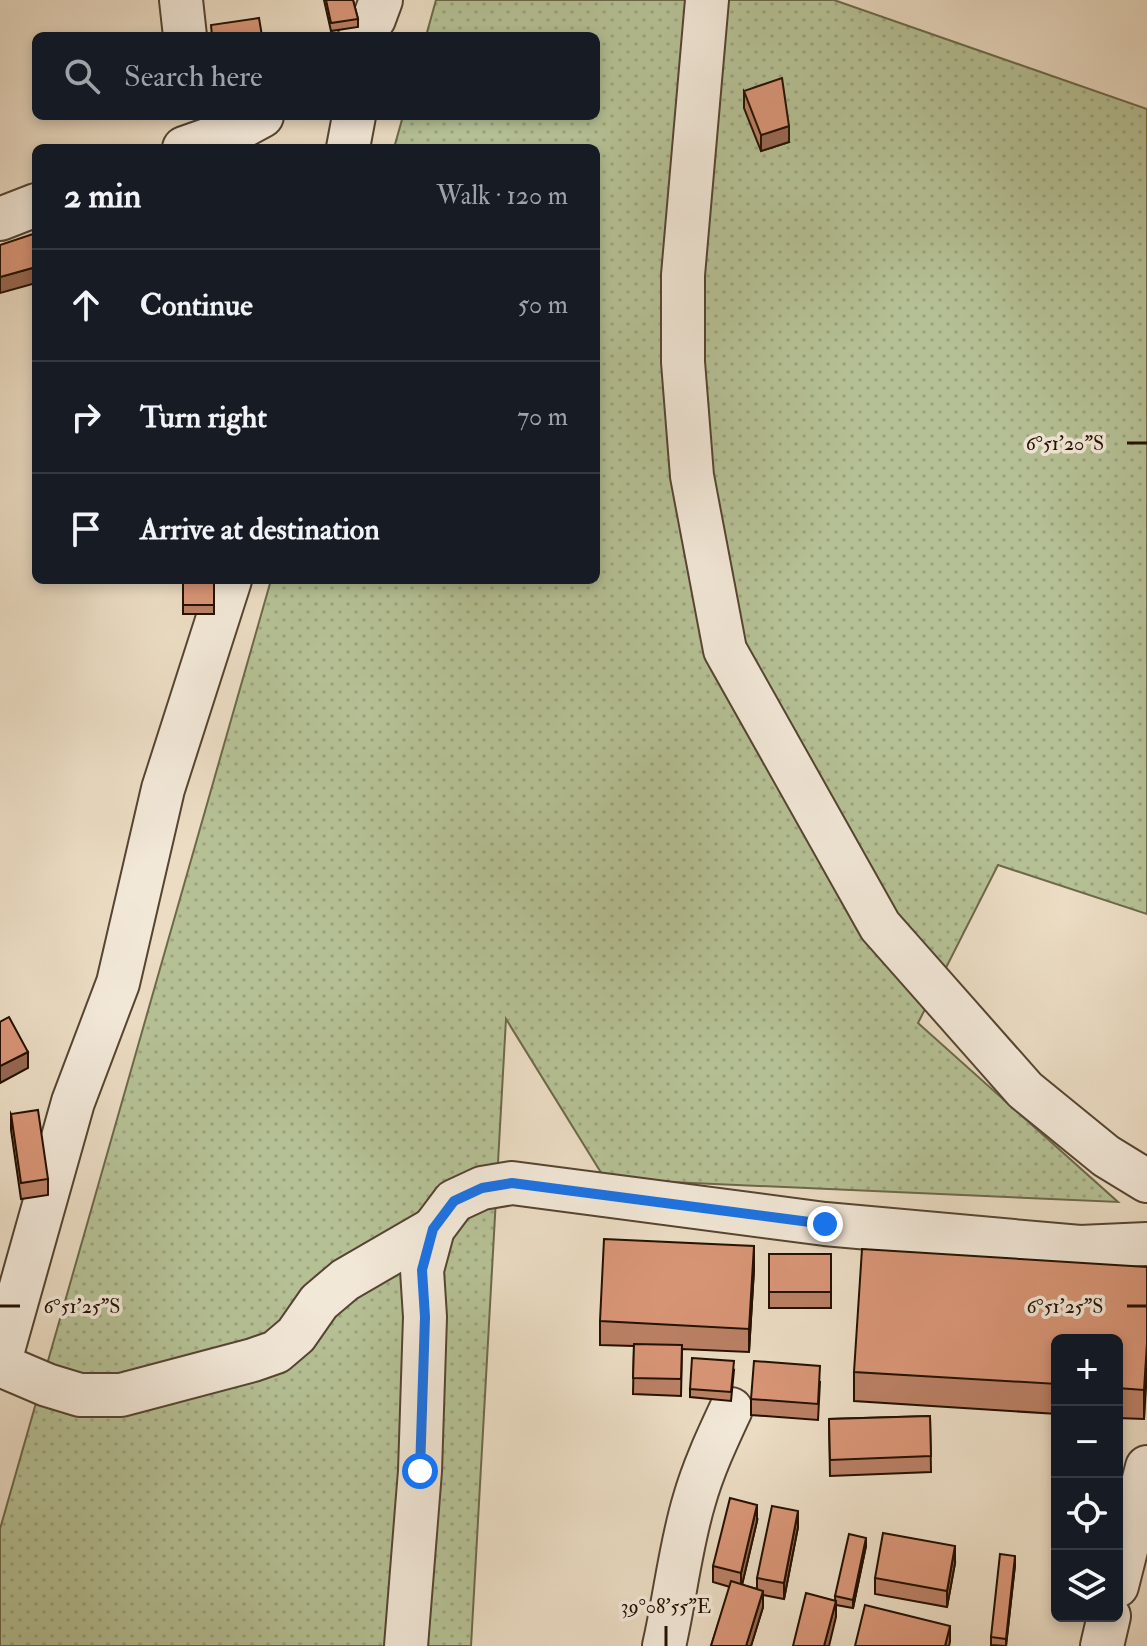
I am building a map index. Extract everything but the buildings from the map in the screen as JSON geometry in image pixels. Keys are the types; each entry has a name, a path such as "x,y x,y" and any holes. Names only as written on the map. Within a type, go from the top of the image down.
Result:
{"street":[{"path":"181,0 185,32"},
{"path":"707,0 683,275 683,362 692,476 725,650 880,926 1025,1090 1106,1156 1147,1181"},
{"path":"190,136 238,129 255,120"},
{"path":"349,144 353,120"},
{"path":"0,219 32,207"},
{"path":"229,584 163,789 118,983 73,1102 0,1363 47,1385 80,1395 121,1395 253,1360 276,1352 296,1335 319,1302 345,1280 433,1229"},
{"path":"406,1646 420,1471 425,1317 422,1270 433,1229 454,1201 482,1188 512,1183 825,1224 1080,1247 1147,1244"},
{"path":"664,1646 682,1545 694,1501 705,1465 731,1409"},
{"path":"1123,1562 1147,1467"},
{"path":"1102,1646 1108,1622"}],"green space":[{"path":"436,0 834,0 1147,109 1147,914 998,865 918,1023 1118,1202 605,1179 506,1019 471,1646 0,1646 0,1529 270,584 600,584 600,144 395,144 402,120 600,120 600,32 427,32"}],"route":[{"path":"420,1471 425,1317 422,1270 433,1229 454,1201 482,1188 512,1183 825,1224"}]}
